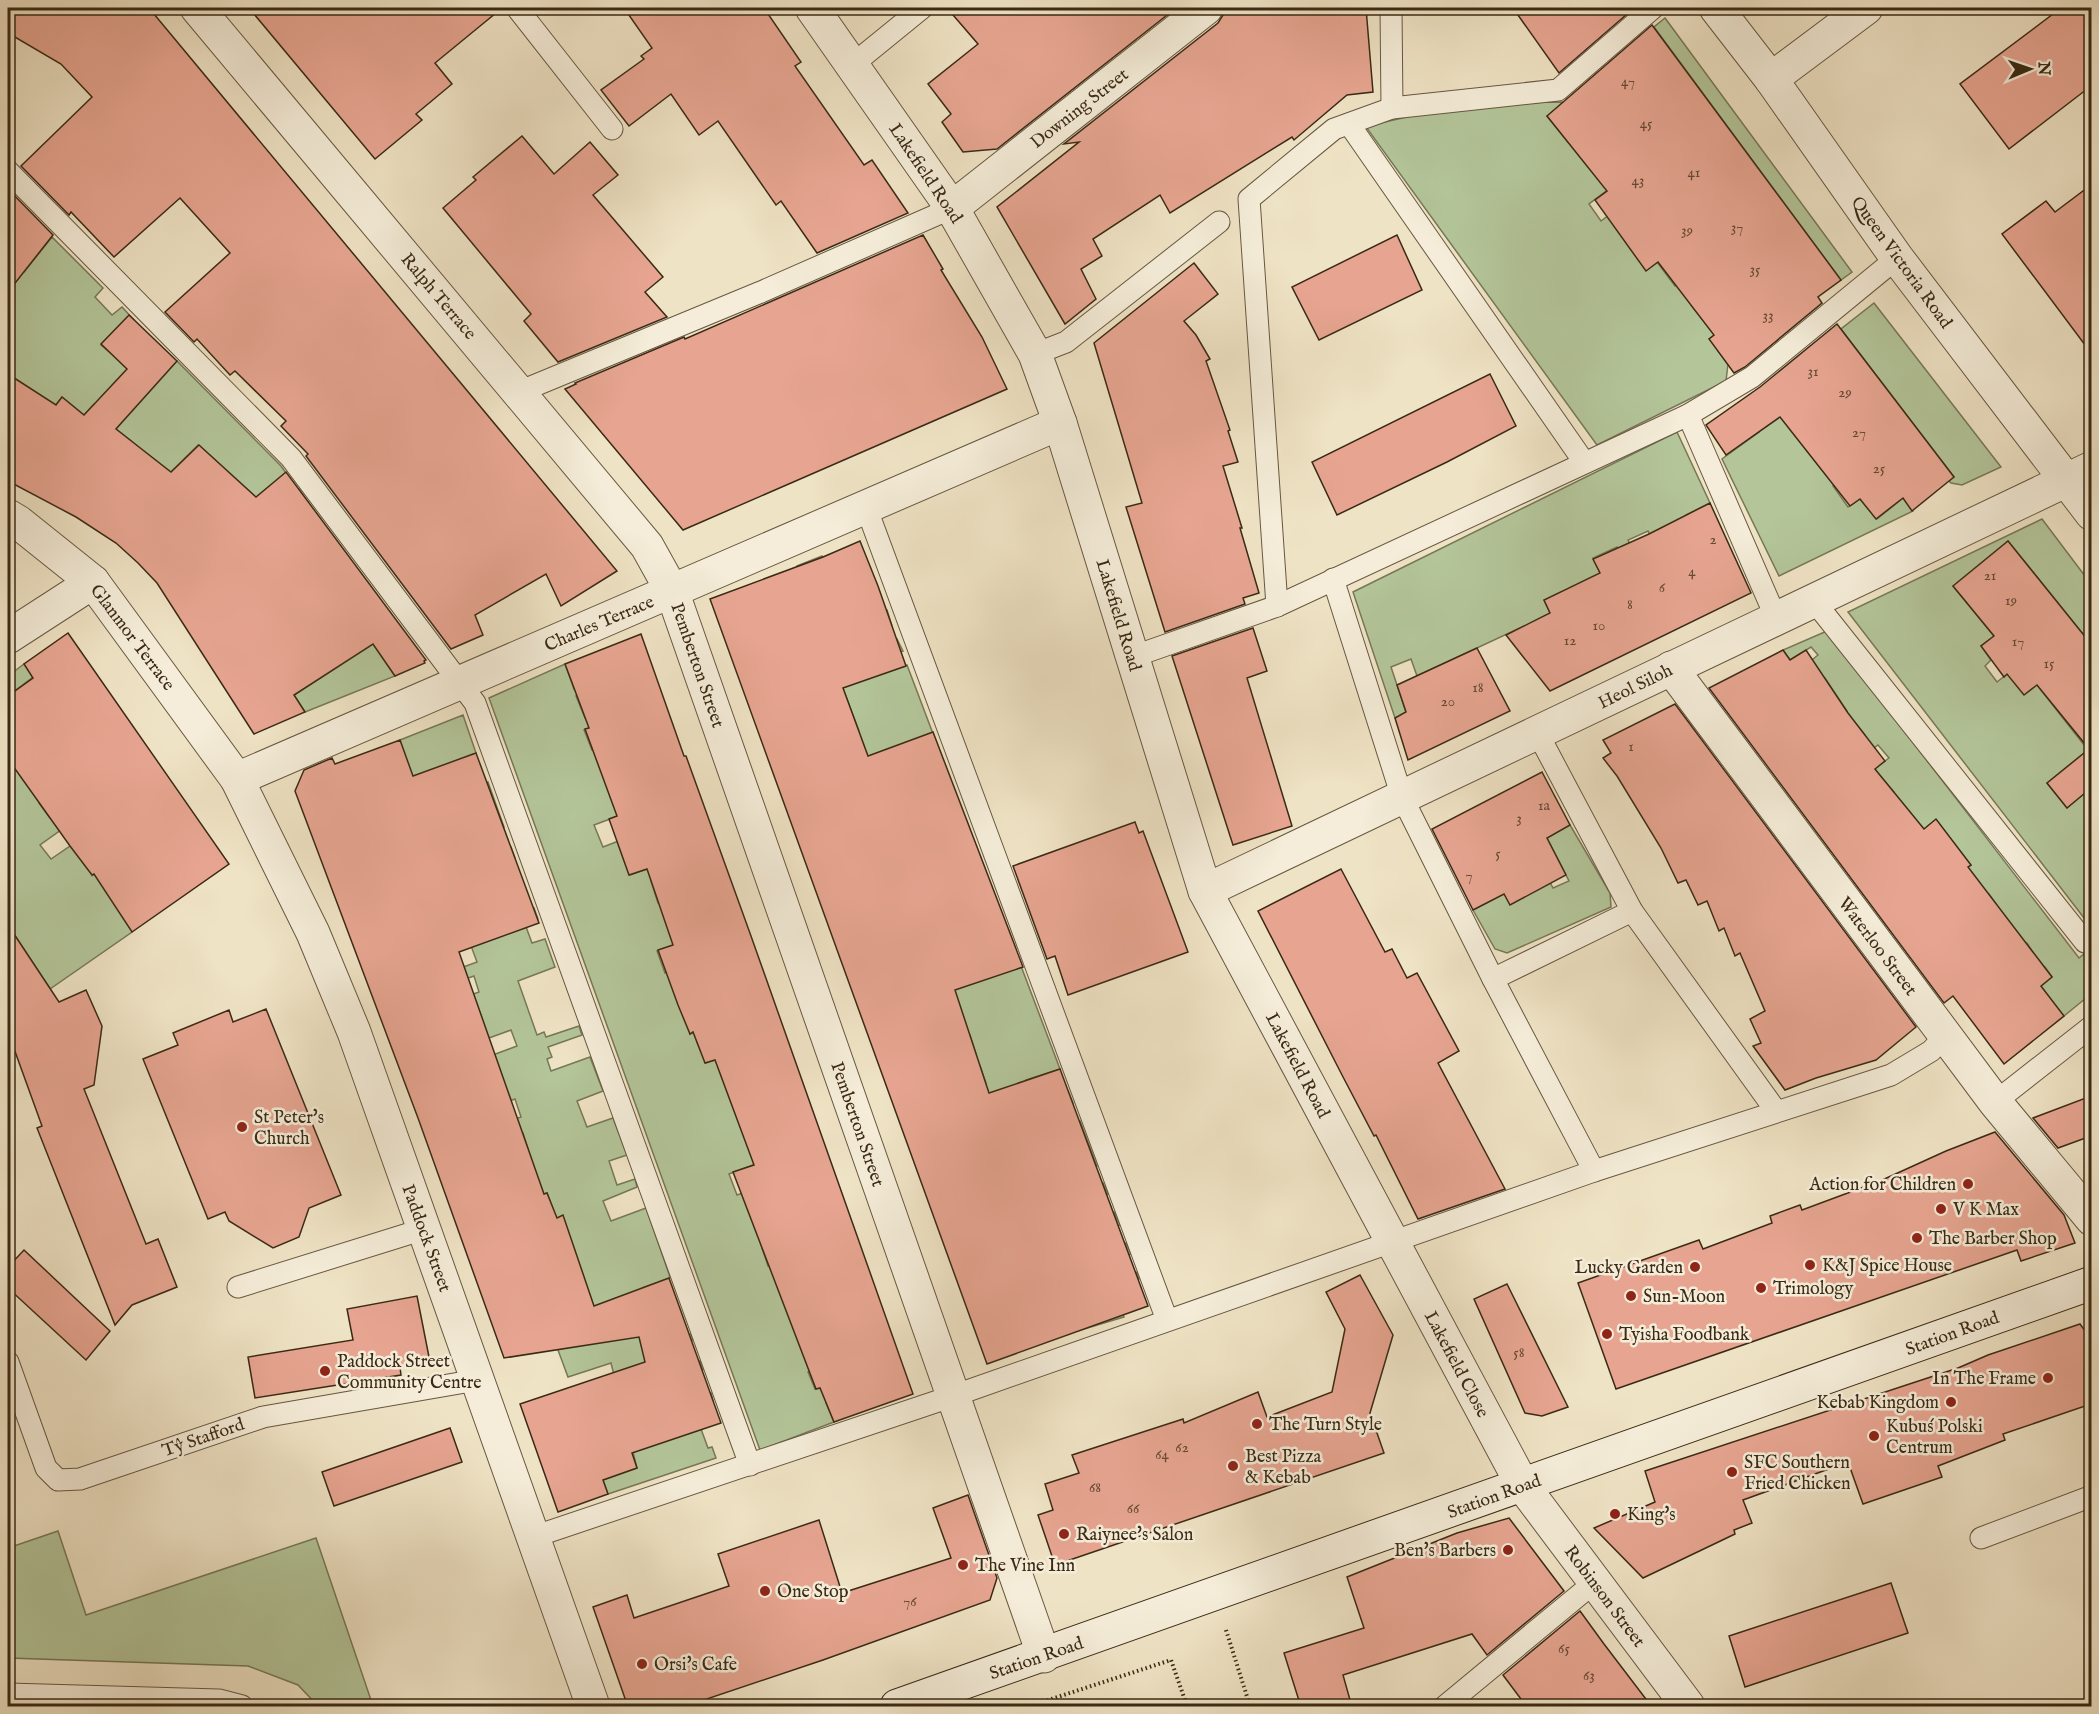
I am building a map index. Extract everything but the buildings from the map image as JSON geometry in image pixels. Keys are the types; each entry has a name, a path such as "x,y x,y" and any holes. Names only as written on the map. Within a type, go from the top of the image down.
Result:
{"street":[{"name":"Ralph Terrace","path":"196,8 647,546 672,591"},
{"name":"Lakefield Road","path":"812,8 952,208 1035,354 1060,423 1205,891 1392,1243"},
{"name":"Downing Street","path":"952,208 1206,8"},
{"name":"Queen Victoria Road","path":"1716,8 1771,79 1897,258 2078,475 2091,514"},
{"path":"1771,79 1866,8"},
{"name":"Charles Terrace","path":"237,779 1060,423"},
{"name":"Heol Siloh","path":"1205,891 2078,475"},
{"name":"Glanmor Terrace","path":"8,516 93,582 237,779"},
{"path":"8,637 93,582"},
{"name":"Pemberton Street","path":"672,591 1044,1656"},
{"name":"Waterloo Street","path":"1671,668 1995,1102 2091,1219"},
{"name":"Paddock Street","path":"237,779 313,933 345,1010 593,1707"},
{"name":"Lakefield Close","path":"1392,1243 1523,1486"},
{"name":"Station Road","path":"897,1707 2091,1284"},
{"name":"Robinson Street","path":"1523,1486 1688,1707"}],"lane":[{"path":"517,8 612,129"},
{"path":"852,65 922,8"},
{"path":"1392,8 1392,108"},
{"path":"1277,606 1250,199 1334,129 1392,108 1558,90 1653,8"},
{"path":"1348,124 1584,462"},
{"path":"8,171 291,458 476,703 750,1465"},
{"path":"519,392 761,292 952,208"},
{"path":"1035,354 1066,342 1220,222"},
{"path":"1132,657 1277,606 1688,415 1752,377 1897,258"},
{"path":"1688,415 1776,618"},
{"path":"866,507 1167,1320"},
{"path":"1333,579 1402,797 1493,979 1594,1171"},
{"path":"1814,600 2085,942"},
{"path":"1537,732 1632,911 1776,1111"},
{"path":"1493,979 1632,911"},
{"path":"1995,1102 2091,1026"},
{"path":"533,1537 953,1396 1594,1171 1891,1075 1931,1051 1945,1036"},
{"path":"238,1287 424,1229"},
{"name":"Tŷ Stafford","path":"8,1362 46,1468 58,1480 80,1479 263,1417 477,1380"},
{"path":"1981,1538 2091,1496"},
{"path":"1445,1707 1595,1582"},
{"path":"8,1694 219,1700 242,1707"}],"path":[{"path":"1228,1638 1250,1707"},
{"path":"1030,1707 1172,1660 1186,1707"}],"green space":[{"path":"1665,18 1852,272 1841,280 1654,27"},
{"path":"1629,95 1653,156 1589,204 1601,221 1617,209 1675,286 1734,243 1691,305 1702,319 1762,275 1728,364 1726,381 1597,445 1366,127 1439,111 1514,103 1564,102 1547,116 1569,143"},
{"path":"52,237 103,288 95,297 112,315 122,307 134,320 101,345 113,355 177,361 286,473 258,496 270,511 299,489 309,504 359,624 395,676 305,712 294,695 340,665 216,461 198,445 144,499 131,441 116,429 94,404 84,415 62,397 45,418 24,385 8,374 8,263 24,272"},
{"path":"1874,303 2001,467 1962,485 1949,481 1954,477 1841,329"},
{"path":"1765,386 1873,455 1833,486 1848,507 1860,499 1877,519 1903,498 1913,511 1779,576 1722,459 1759,432 1740,404"},
{"path":"1677,432 1710,503 1686,515 1671,581 1648,531 1628,540 1654,593 1641,599 1617,547 1593,558 1618,610 1561,592 1544,600 1562,637 1536,650 1524,626 1417,676 1411,659 1391,667 1406,712 1395,718 1353,592"},
{"path":"2042,519 2091,584 2091,644 2008,541 1953,586 1994,636 1981,646 1991,660 1985,666 1997,682 2007,674 2037,685 2088,750 2047,783 2067,808 2091,788 2091,927 1848,612"},
{"path":"822,556 838,594 876,582 880,593 845,605 851,623 887,610 892,626 876,632 881,645 897,639 903,651 873,662 878,675 907,665 1060,1069 1026,1080 1033,1101 1068,1091 1073,1103 1045,1112 1051,1131 1080,1121 1097,1166 1085,1171 1091,1187 1103,1183 1108,1194 1078,1205 1085,1223 1114,1212 1120,1225 1092,1236 1098,1254 1126,1243 1131,1254 1103,1264 1109,1282 1137,1272 1139,1279 1113,1289 1124,1317 1077,1331 942,1099 986,1083 980,1066 931,1069 976,1054 970,1035 815,747 859,731 797,566"},
{"path":"1827,631 2079,958 2091,948 2091,994 2064,1016 2051,1000 2013,1009 2052,977 2045,967 2007,997 1995,983 2034,954 2027,943 1988,972 1996,904 1989,894 1932,895 1971,865 1936,820 1894,852 1894,792 1886,783 1847,790 1889,758 1878,745 1836,777 1865,735 1857,725 1812,739 1847,711 1825,678 1776,689 1818,655 1811,647 1790,660 1783,650"},
{"path":"24,664 33,677 8,696 8,676"},
{"path":"565,664 574,689 615,673 618,679 576,696 585,718 626,701 630,710 584,730 592,750 637,732 661,800 594,825 603,847 668,822 621,852 630,875 681,857 685,868 651,881 658,903 709,932 657,951 665,973 716,955 690,1034 737,1017 697,1042 706,1063 747,1048 785,1153 729,1174 737,1195 793,1175 812,1231 762,1248 768,1266 818,1248 858,1354 808,1372 815,1389 863,1372 826,1403 834,1422 760,1450 489,698"},
{"path":"463,715 476,753 453,762 464,791 488,782 504,827 470,839 478,860 511,847 515,858 474,873 494,922 534,908 538,919 525,924 532,943 545,939 555,967 518,981 537,1035 544,1032 546,1037 579,1026 582,1035 548,1047 552,1057 547,1059 551,1071 590,1057 603,1091 577,1101 587,1127 613,1118 627,1155 609,1161 617,1185 635,1179 637,1187 603,1201 611,1221 646,1208 670,1278 642,1288 653,1348 691,1334 693,1340 652,1354 659,1376 700,1361 703,1370 687,1376 695,1399 711,1393 713,1401 678,1412 701,1429 708,1448 712,1447 716,1458 608,1494 603,1480 637,1468 611,1363 568,1377 517,1239 553,1209 547,1193 505,1208 528,1149 523,1133 474,1133 521,1117 515,1099 469,1115 450,1071 517,1046 511,1030 453,1051 437,1007 479,992 474,976 432,991 428,980 477,962 436,851 400,740"},
{"path":"64,722 39,803 50,818 113,793 40,845 51,859 124,809 93,875 145,838 132,932 50,989 8,925 8,759"},
{"path":"1570,825 1610,893 1611,907 1507,953 1495,949 1473,910 1494,899 1530,844 1553,888 1569,881 1547,838"},
{"path":"58,1531 86,1615 316,1538 373,1706 318,1706 298,1685 248,1666 8,1658 8,1548"}],"place":[{"name":"St Peter's Church","path":"242,1127"},
{"name":"Action for Children","path":"1968,1184"},
{"name":"V K Max","path":"1941,1209"},
{"name":"The Barber Shop","path":"1917,1238"},
{"name":"K&J Spice House","path":"1810,1265"},
{"name":"Lucky Garden","path":"1695,1267"},
{"name":"Trimology","path":"1761,1288"},
{"name":"Sun-Moon","path":"1631,1296"},
{"name":"Tyisha Foodbank","path":"1607,1334"},
{"name":"Paddock Street Community Centre","path":"325,1371"},
{"name":"In The Frame","path":"2048,1378"},
{"name":"Kebab Kingdom","path":"1951,1402"},
{"name":"The Turn Style","path":"1257,1424"},
{"name":"Kubuś Polski Centrum","path":"1874,1436"},
{"name":"Best Pizza & Kebab","path":"1233,1466"},
{"name":"SFC Southern Fried Chicken","path":"1732,1472"},
{"name":"King's","path":"1615,1514"},
{"name":"Raiynee's Salon","path":"1064,1534"},
{"name":"Ben's Barbers","path":"1508,1550"},
{"name":"The Vine Inn","path":"963,1565"},
{"name":"One Stop","path":"765,1591"},
{"name":"Orsi's Cafe","path":"642,1664"}]}
